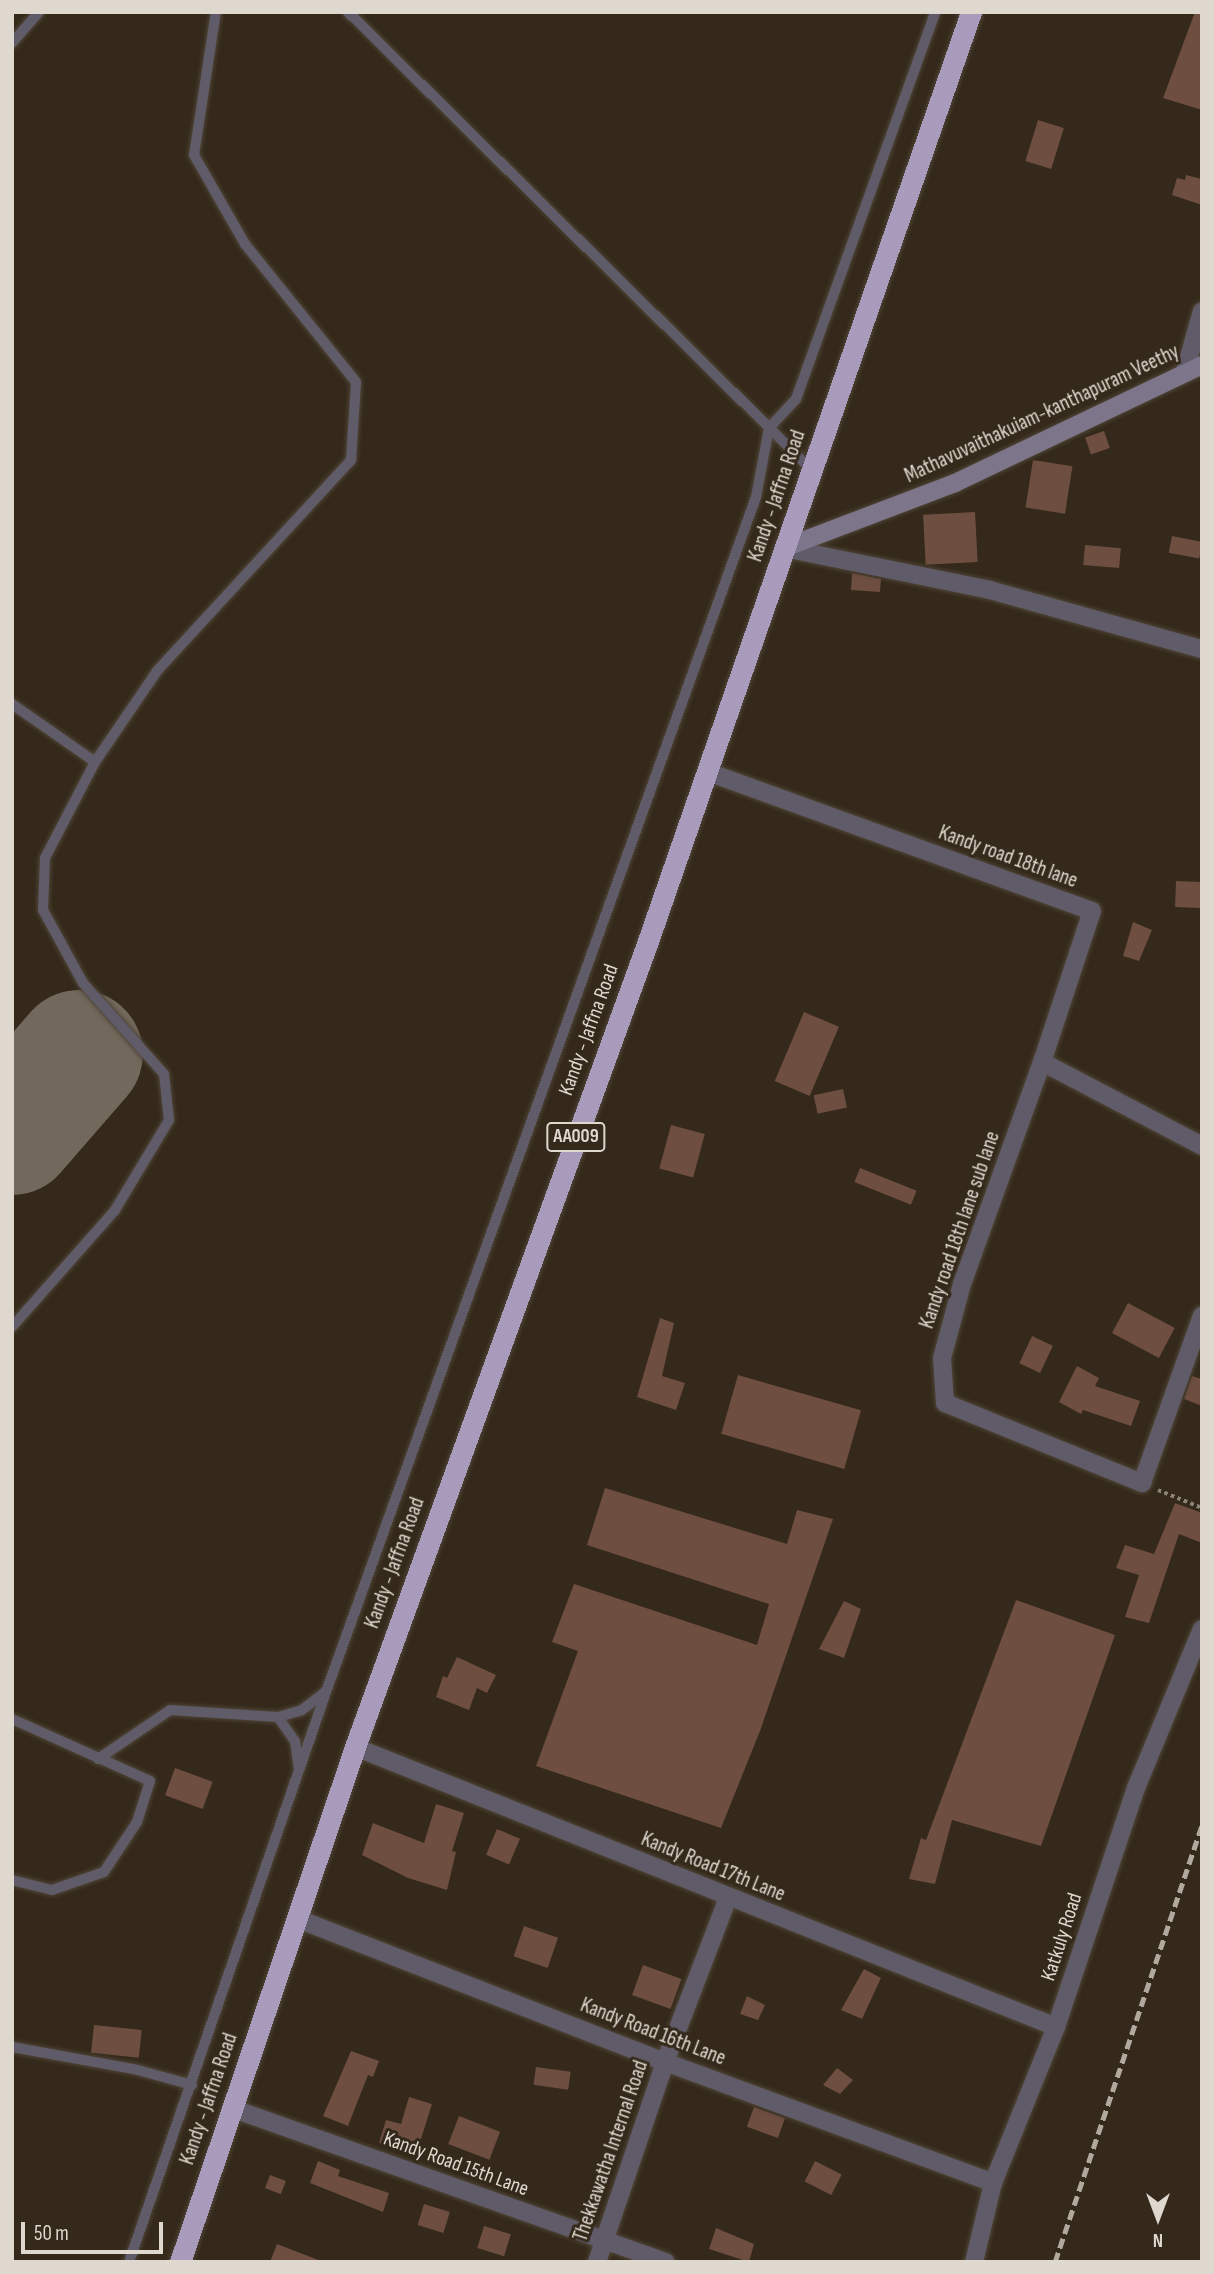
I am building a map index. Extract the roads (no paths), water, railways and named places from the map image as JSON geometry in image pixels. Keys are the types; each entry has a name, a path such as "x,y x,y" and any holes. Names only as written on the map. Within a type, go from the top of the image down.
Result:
{"highway":[{"name":"Kandy - Jaffna Road","path":"180,2262 355,1746 708,772 971,12"}],"street":[{"path":"1193,368 1202,311"},
{"name":"Mathavuvaithakuiam-kanthapuram Veethy","path":"784,548 956,483 1193,368"},
{"path":"784,548 990,590 1202,649"},
{"name":"Kandy road 18th lane","path":"708,772 1093,911 1042,1062"},
{"path":"1042,1062 1202,1146"},
{"name":"Kandy road 18th lane sub lane","path":"1042,1062 962,1284 942,1358 945,1403 1142,1483 1202,1315"},
{"name":"Katkuly Road","path":"974,2262 993,2183 1056,2027 1136,1788 1202,1629"},
{"name":"Kandy Road 17th Lane","path":"355,1746 728,1898 1056,2027"},
{"name":"Thekkawatha Internal Road","path":"597,2262 665,2062 728,1898"},
{"name":"Kandy Road 16th Lane","path":"298,1919 665,2062 993,2183"},
{"name":"Kandy Road 15th Lane","path":"231,2108 666,2262"}],"lane":[{"path":"12,43 39,12"},
{"path":"12,1327 115,1210 169,1120 164,1074 83,983 43,910 45,858 95,762 157,671 351,460 356,382 245,244 194,155 216,12"},
{"path":"348,12 812,470"},
{"path":"129,2262 326,1692 756,497 769,428 796,398 935,12"},
{"path":"12,704 95,762"},
{"path":"99,1759 170,1710 278,1717 302,1710 326,1692"},
{"path":"278,1717 295,1741 299,1772"},
{"path":"12,1719 150,1781 137,1822 104,1872 52,1890 12,1880"},
{"path":"12,2047 138,2070 192,2085"}],"railway":[{"path":"1055,2262 1202,1824"}]}
